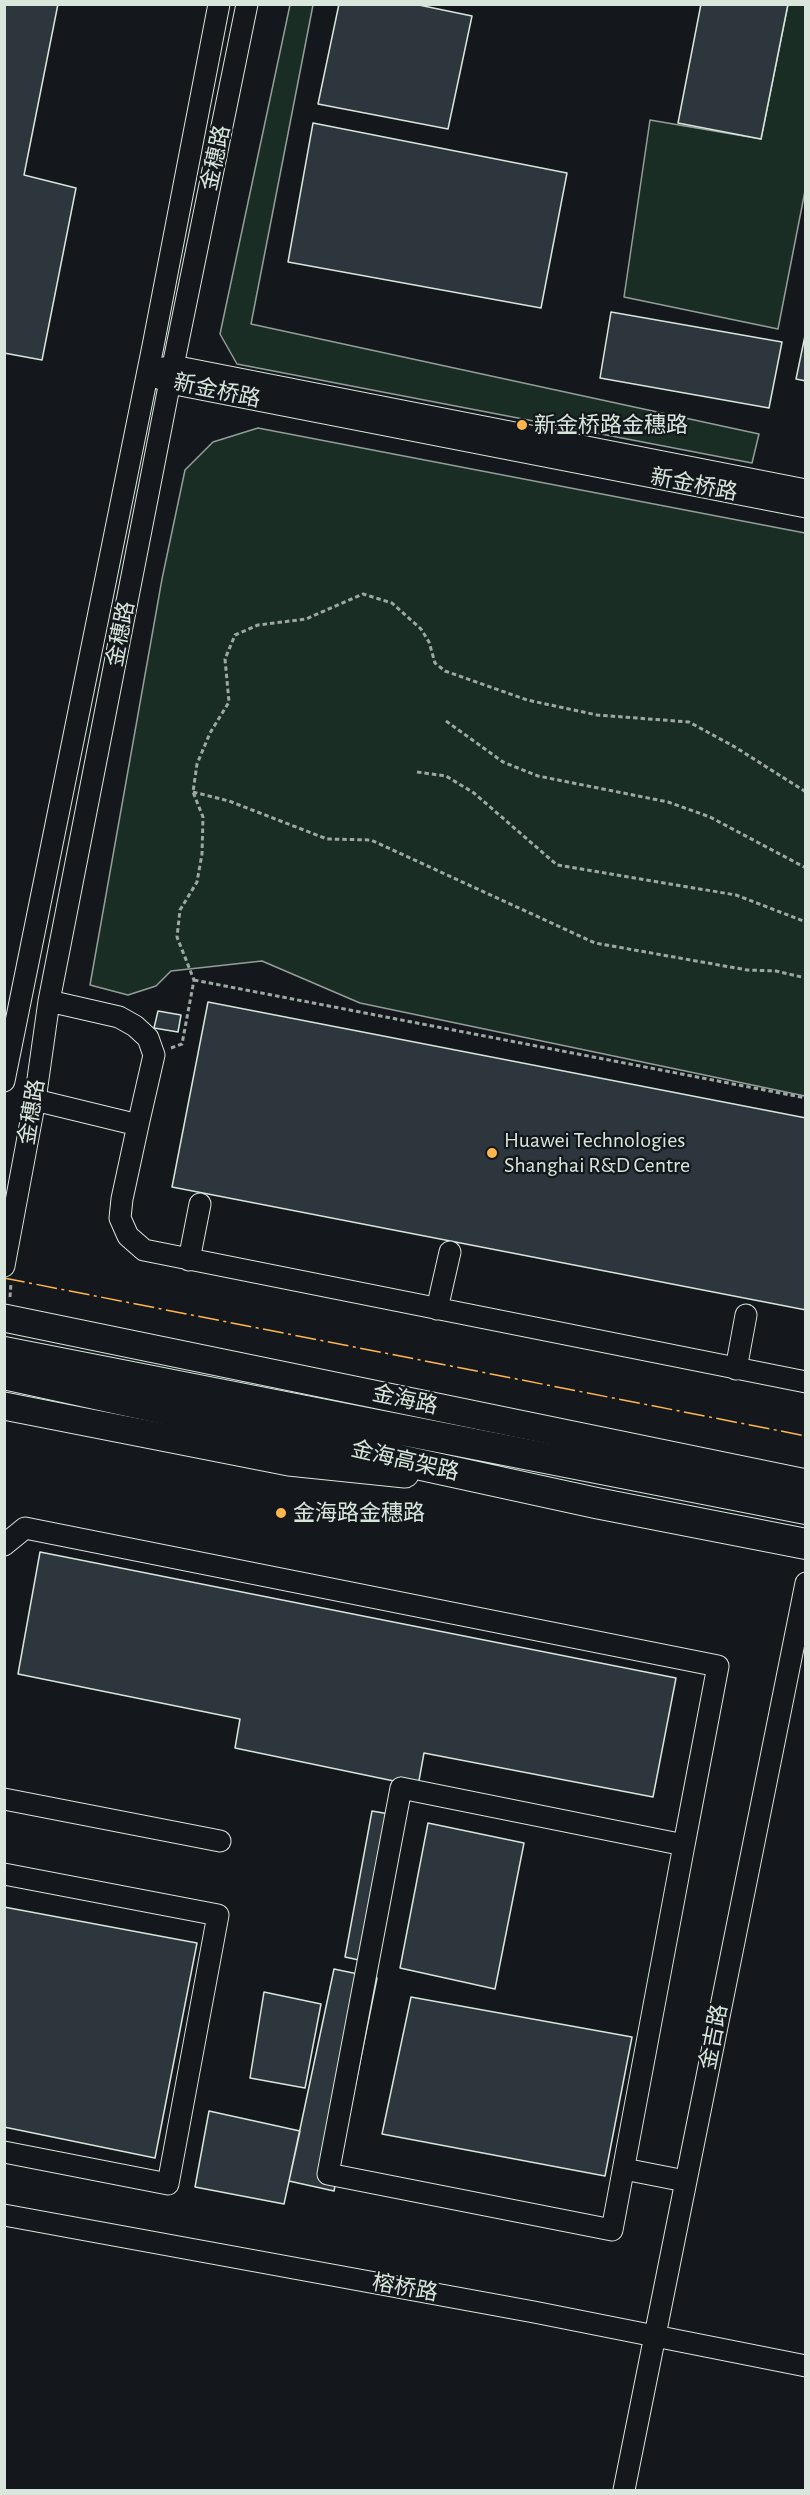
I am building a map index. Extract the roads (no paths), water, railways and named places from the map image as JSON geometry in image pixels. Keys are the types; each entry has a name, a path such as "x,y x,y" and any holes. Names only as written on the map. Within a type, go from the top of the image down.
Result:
{"highway":[{"name":"金海高架路","path":"4,1352 806,1509"},
{"name":"金海高架路","path":"4,1374 596,1503 806,1544"},
{"path":"4,1388 388,1471"}],"main road":[{"name":"金海路","path":"4,1318 806,1483"},
{"path":"4,1406 289,1462 388,1471 806,1555"}],"street":[{"name":"金穗路","path":"4,1082 219,4"},
{"name":"金穗路","path":"4,1266 35,1100 49,1001 171,374 247,4"},
{"name":"新金桥路","path":"147,372 171,374 806,490"},
{"name":"新金桥路","path":"171,374 806,507"},
{"path":"49,1001 119,1017 135,1026 148,1038 154,1054 122,1198 120,1218 128,1236 144,1250 806,1382"},
{"path":"35,1100 138,1125"},
{"path":"189,1260 200,1204"},
{"path":"437,1309 450,1252"},
{"path":"736,1369 746,1315"},
{"path":"4,1545 25,1528 718,1666 612,2230 328,2174 401,1788 684,1845"},
{"name":"金吉路","path":"624,2490 806,1583"},
{"path":"4,1799 220,1841"},
{"path":"4,1874 218,1915 168,2184 4,2152"},
{"path":"624,2169 685,2181"},
{"name":"榕桥路","path":"4,2215 806,2366"}],"place":[{"name":"新金桥路金穗路","path":"522,425"},
{"name":"Huawei Technologies Shanghai R&D Centre","path":"492,1153"},
{"name":"金海路金穗路","path":"281,1513"}]}
